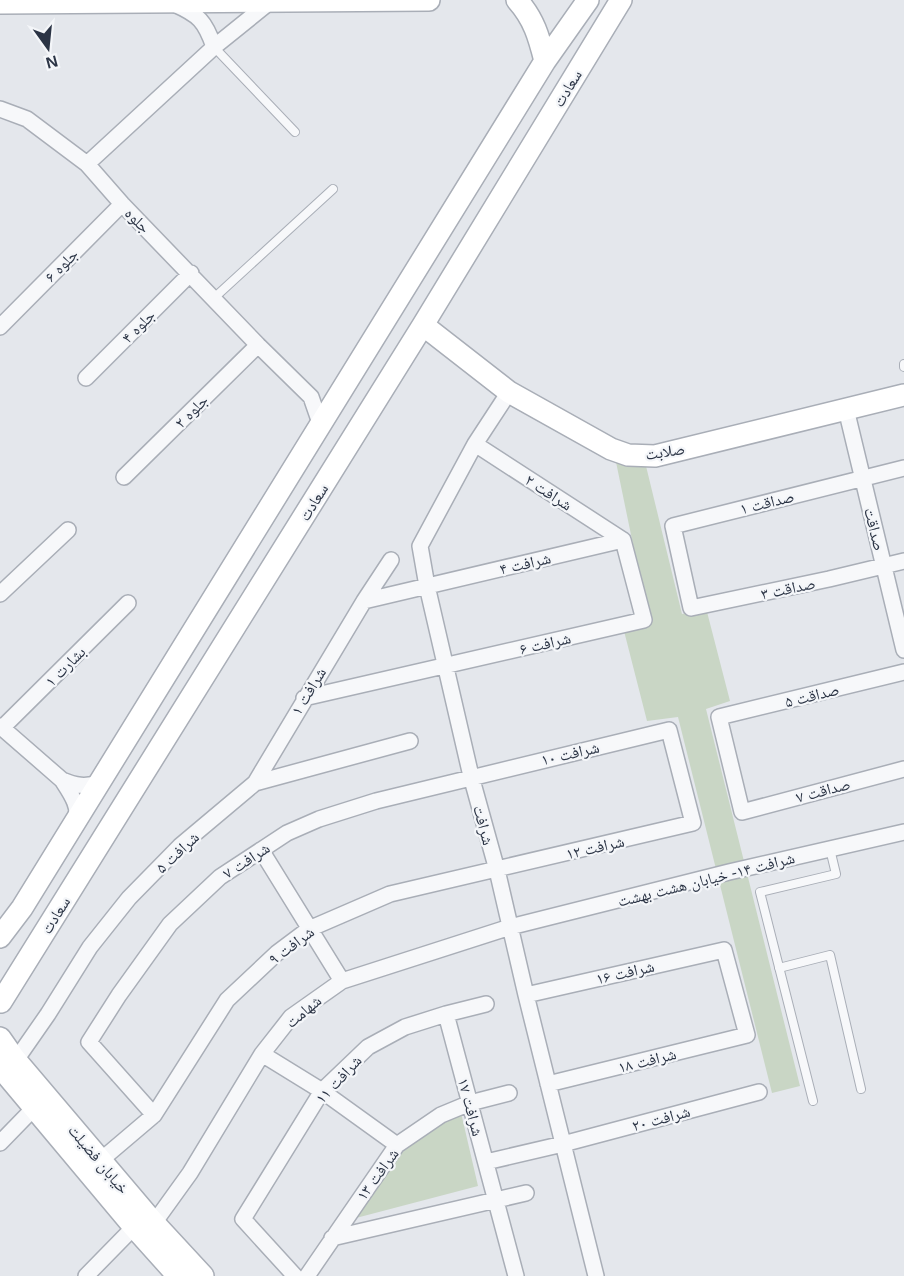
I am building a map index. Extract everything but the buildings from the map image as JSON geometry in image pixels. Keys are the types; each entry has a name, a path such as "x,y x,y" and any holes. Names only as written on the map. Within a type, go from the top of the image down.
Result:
{"street":[{"path":"0,3 429,0"},
{"path":"517,0 528,12 538,32 545,61"},
{"name":"سعادت","path":"0,937 22,908 100,783 545,61 588,0"},
{"name":"سعادت","path":"1,1002 423,325 621,0"},
{"path":"87,164 214,47 271,1"},
{"path":"170,2 194,13 207,27 214,47"},
{"name":"جلوه","path":"0,109 27,119 87,164 122,204 311,397"},
{"path":"480,167 509,183"},
{"name":"جلوه ۶","path":"0,327 122,204"},
{"name":"جلوه ۴","path":"86,378 191,273"},
{"name":"صلابت","path":"423,325 509,392 611,449 628,455 655,456 904,395"},
{"name":"جلوه ۲","path":"124,477 258,345"},
{"name":"شرافت","path":"509,392 475,444 420,546 427,586 471,776 497,870 596,1276"},
{"path":"315,434 319,420 311,397 332,397 340,393"},
{"name":"صداقت","path":"846,409 904,650"},
{"name":"شرافت ۲","path":"475,444 623,540"},
{"name":"صداقت ۱","path":"691,609 672,526 904,468"},
{"path":"0,594 68,530"},
{"name":"شرافت ۴","path":"427,586 623,540"},
{"name":"شرافت ۶","path":"304,698 644,620 623,540"},
{"name":"شرافت ۱","path":"255,783 304,698 391,560"},
{"name":"صداقت ۳","path":"691,609 904,561"},
{"path":"364,601 427,586"},
{"name":"بشارت ۱","path":"1,727 128,603"},
{"name":"صداقت ۵","path":"742,812 720,717 904,672"},
{"path":"1,727 62,780 74,786 100,783"},
{"name":"شرافت ۱۰","path":"471,776 669,730 693,824"},
{"name":"شرافت ۵","path":"8,1064 48,1014 90,947 129,898 180,846 255,783 410,741"},
{"name":"صداقت ۷","path":"742,812 904,769"},
{"name":"شرافت ۷","path":"153,1115 89,1042 119,995 170,924 220,877 287,833 319,819 376,801 471,776"},
{"path":"62,780 74,800 78,816 72,827"},
{"name":"شرافت ۱۲","path":"497,870 693,824"},
{"name":"شرافت ۱۴- خیابان هشت بهشت","path":"510,927 904,832"},
{"path":"261,850 342,981"},
{"name":"شرافت ۹","path":"101,1160 153,1115 227,1000 277,953 309,929 390,894 497,870"},
{"path":"0,921 22,908"},
{"name":"شهامت","path":"86,1276 144,1225 190,1173 262,1054 291,1017 342,981 510,927"},
{"name":"شرافت ۱۶","path":"526,995 724,950 747,1035"},
{"path":"0,967 13,968 26,962"},
{"path":"0,994 0,1007"},
{"name":"شرافت ۱۱","path":"295,1276 243,1219 322,1091 368,1047 405,1027 486,1004"},
{"name":"شرافت ۱۷","path":"446,1014 516,1276"},
{"name":"شرافت ۱۸","path":"548,1084 747,1035"},
{"name":"خیابان فضیلت","path":"0,1038 8,1064 34,1108 144,1225 203,1276"},
{"path":"262,1054 322,1091 397,1145"},
{"name":"خیابان فضیلت","path":"8,1064 101,1160 174,1274"},
{"name":"شرافت ۲۰","path":"486,1162 759,1092"},
{"name":"شرافت ۱۳","path":"307,1276 397,1145 441,1115 470,1103 509,1093"},
{"path":"0,1143 34,1108"},
{"path":"332,1238 526,1193"}],"lane":[{"path":"214,47 295,132"},
{"path":"214,298 333,189"},
{"path":"813,1101 760,892 836,874 830,849"},
{"path":"779,968 830,956 861,1089"}],"green space":[{"path":"616,462 646,466 682,614 706,608 730,701 706,709 800,1086 772,1093 678,717 647,721 624,631 649,622"},
{"path":"459,1104 478,1186 356,1218 398,1149"}]}
